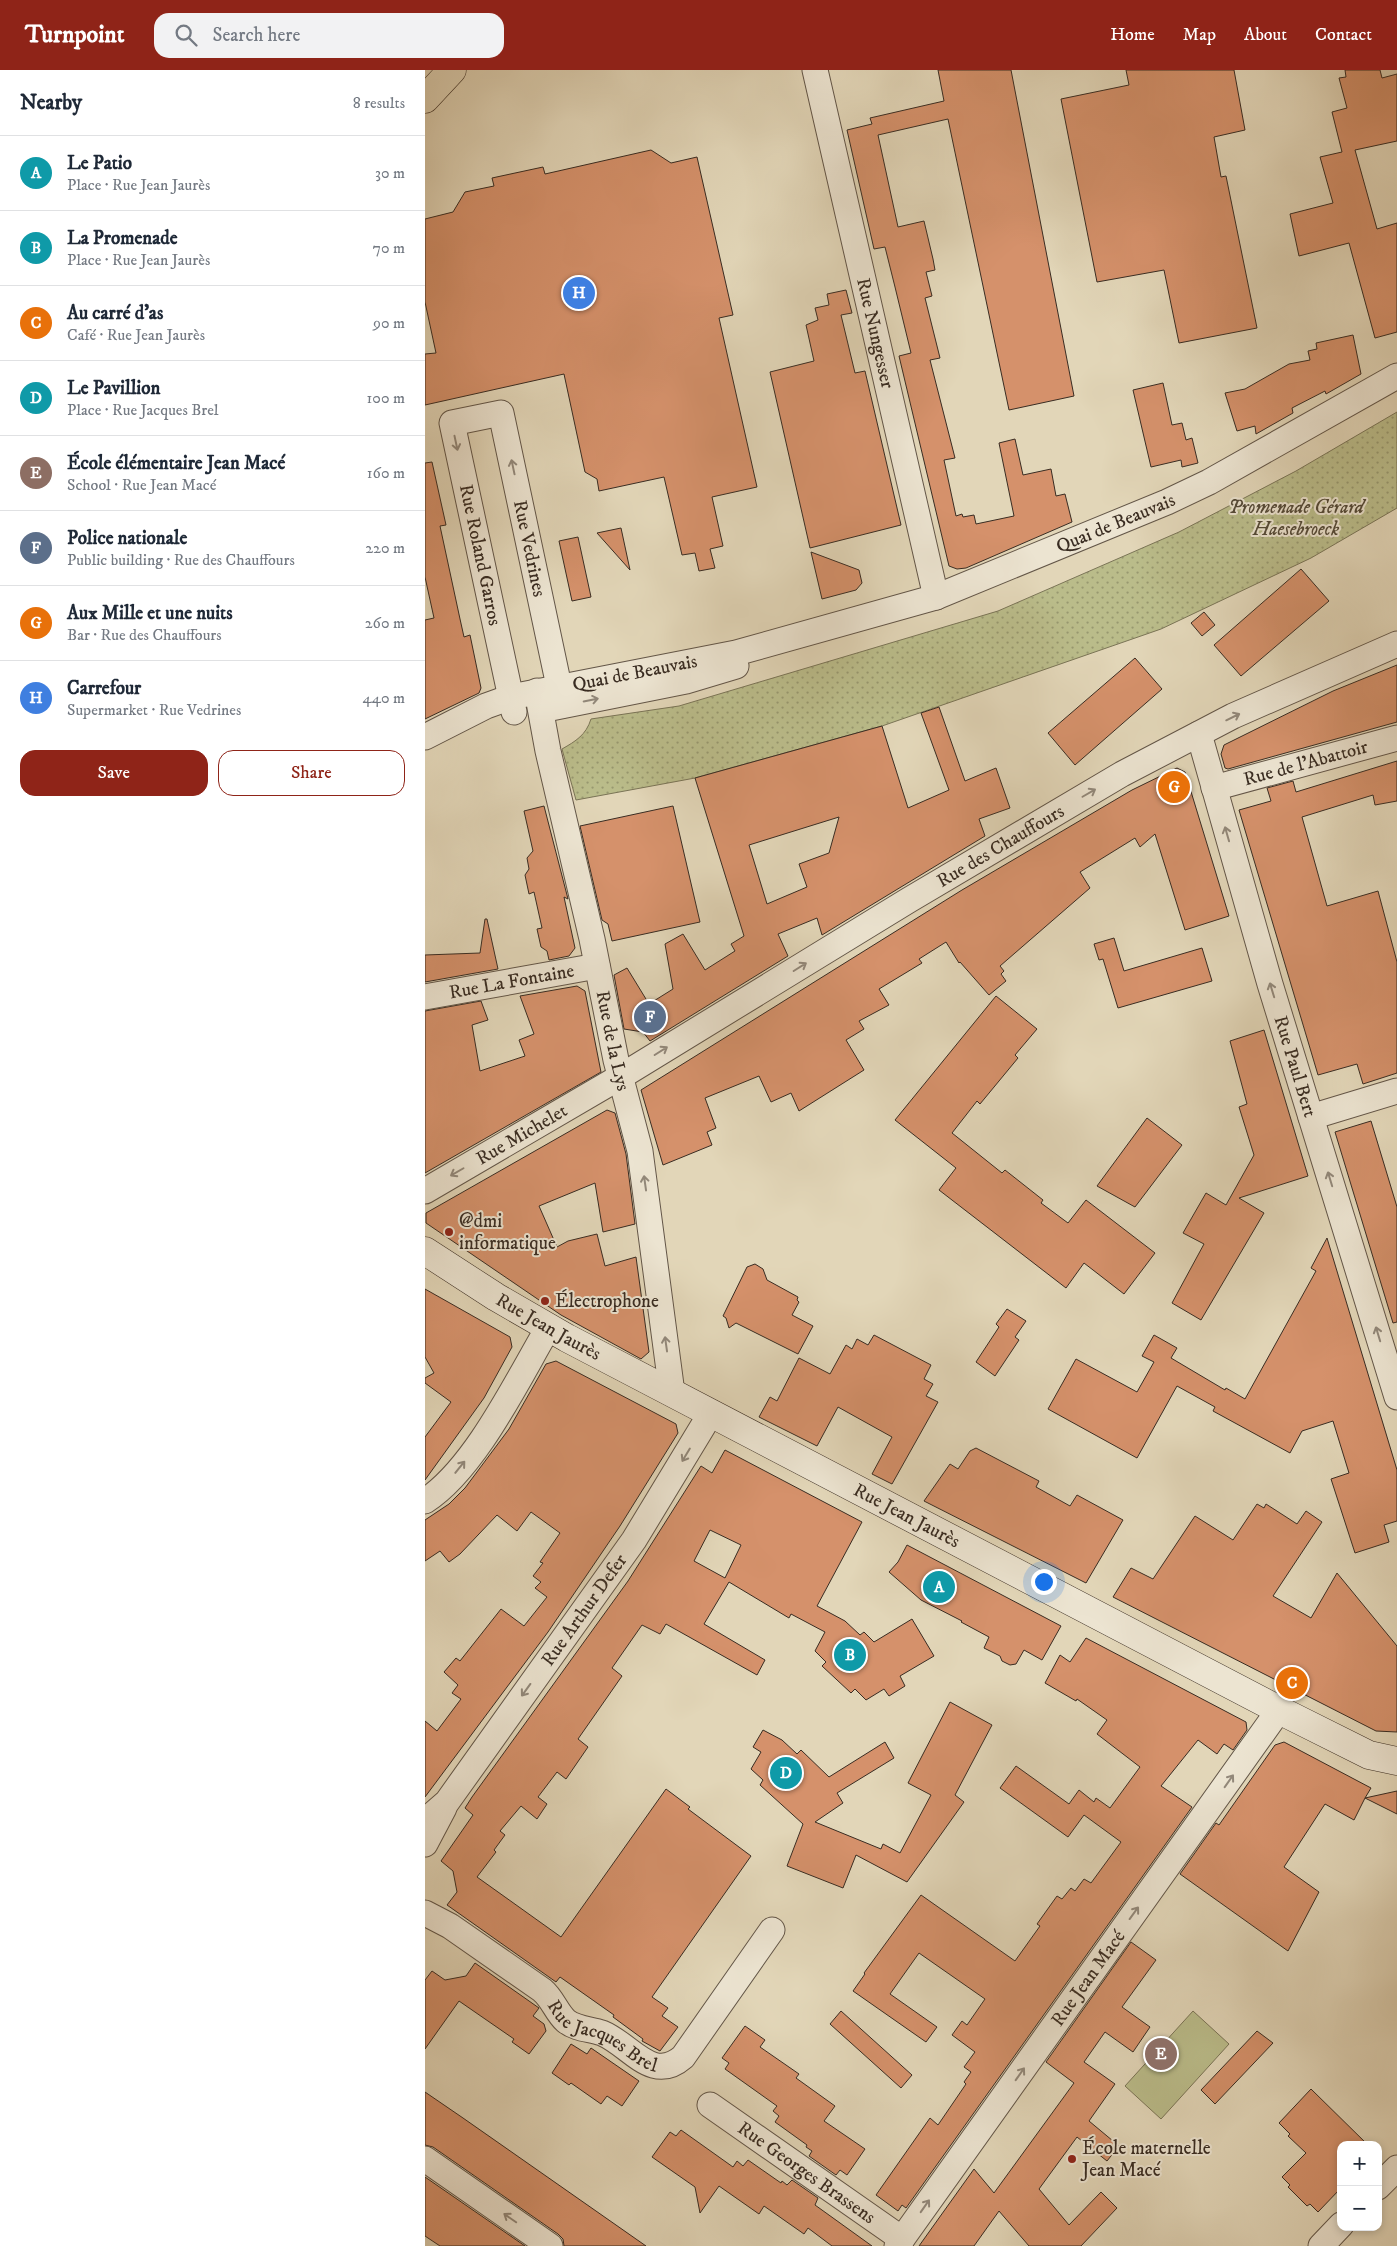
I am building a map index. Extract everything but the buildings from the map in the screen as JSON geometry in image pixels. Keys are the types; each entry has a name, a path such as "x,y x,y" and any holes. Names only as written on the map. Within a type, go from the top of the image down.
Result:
{"main road":[{"path":"425,74 429,70"},
{"path":"425,99 452,70"},
{"name":"Rue Jean Jaurès","path":"425,1251 548,1328 1279,1710 1369,1754 1397,1761"}],"street":[{"name":"Rue Nungesser","path":"815,70 936,597"},
{"name":"Quai de Beauvais","path":"425,737 456,723 486,706 512,705 550,698 817,632 936,597 1167,502 1209,482 1397,376"},
{"name":"Rue Vedrines","path":"479,418 501,413 526,532 550,698"},
{"name":"Rue Roland Garros","path":"479,418 452,423 512,705"},
{"name":"Rue des Chauffours","path":"620,1077 1121,774 1299,686 1397,644"},
{"name":"Rue de la Lys","path":"550,698 550,759 620,1077 643,1169 672,1393"},
{"name":"Rue Paul Bert","path":"1199,734 1311,1117 1397,1397"},
{"name":"Rue de l'Abattoir","path":"1214,788 1397,738"},
{"name":"Rue La Fontaine","path":"425,997 597,966"},
{"name":"Rue Michelet","path":"425,1191 620,1077"},
{"path":"1311,1117 1397,1091"},
{"path":"425,1501 449,1480 478,1444 548,1328"},
{"name":"Rue Arthur Defer","path":"425,1844 447,1802 634,1540 711,1413"},
{"name":"Rue Jean Macé","path":"899,2243 1279,1710"},
{"name":"Rue Arthur Defer","path":"425,1821 447,1802"},
{"name":"Rue Jacques Brel","path":"425,1913 450,1926 542,1990 554,2002 566,2020 573,2025 609,2037 657,2067 671,2066 683,2057 772,1930"},
{"name":"Rue Georges Brassens","path":"710,2105 899,2243"},
{"path":"425,2159 550,2246"},
{"path":"1379,2186 1397,2168"},
{"path":"1321,2246 1337,2229"}],"green space":[{"name":"Promenade Gérard Haesebroeck","path":"1397,412 1397,508 1311,558 1161,629 882,726 695,778 576,800 562,749 580,737 591,719 679,706 998,611 1179,532 1296,471"},
{"path":"1193,2011 1229,2044 1161,2119 1125,2086"}],"place":[{"name":"Carrefour","path":"579,293"},
{"name":"Aux Mille et une nuits","path":"1174,787"},
{"name":"Police nationale","path":"650,1017"},
{"name":"@dmi informatique","path":"449,1232"},
{"name":"Électrophone","path":"545,1301"},
{"name":"Le Patio","path":"939,1587"},
{"name":"La Promenade","path":"850,1655"},
{"name":"Au carré d'as","path":"1292,1683"},
{"name":"Le Pavillion","path":"786,1773"},
{"name":"École élémentaire Jean Macé","path":"1161,2054"},
{"name":"École maternelle Jean Macé","path":"1072,2159"}]}
